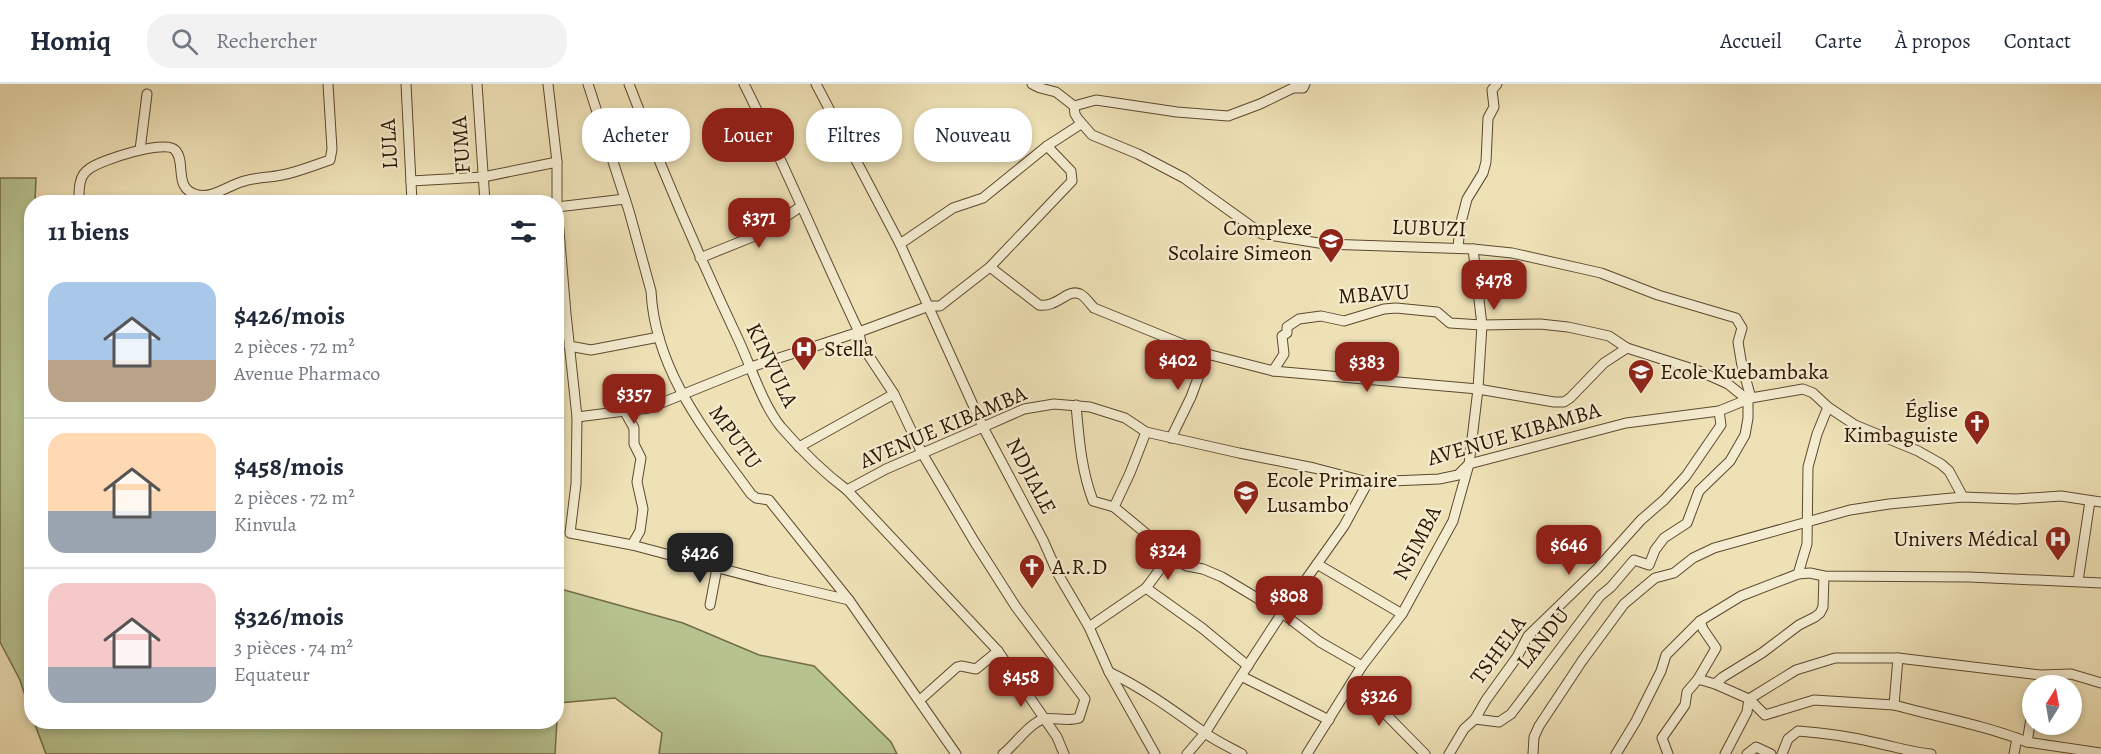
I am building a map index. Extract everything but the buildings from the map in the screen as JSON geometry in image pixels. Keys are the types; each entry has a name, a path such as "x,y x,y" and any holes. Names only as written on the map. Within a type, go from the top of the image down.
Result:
{"street":[{"path":"80,195 81,178 88,169 140,150 168,146 175,149 179,156 182,182 188,190 198,195 210,195 257,177 282,175 330,160 332,149 328,84"},
{"name":"LULA","path":"406,84 412,195"},
{"name":"FUMA","path":"477,84 484,195"},
{"path":"548,84 557,162 556,195"},
{"name":"MPUTU","path":"588,84 625,199 651,291 650,302 659,336 668,365 681,393 752,494 756,498 769,500 849,600 957,754"},
{"name":"KINVULA","path":"629,84 700,258 771,411 781,427 826,474 847,490 998,651 1057,737 1064,754"},
{"path":"744,84 859,332 861,344 894,394 922,453 974,541 1016,607 1084,698 1079,718 1044,719 1025,732 1003,754"},
{"name":"NDJIALE","path":"816,84 900,244 983,427 1043,540 1058,574 1089,627 1109,672 1155,754"},
{"path":"900,244 953,208 982,198 1047,146 1081,124 1075,114 1074,106 1056,92 1032,84"},
{"path":"1074,106 1096,100 1177,112 1228,116 1293,88 1303,88 1305,84"},
{"path":"1458,248 1460,226 1467,199 1484,173 1488,118 1494,107 1492,90 1497,84"},
{"path":"140,150 147,94"},
{"name":"LUBUZI","path":"1081,124 1099,138 1138,154 1188,181 1262,234 1333,245 1458,248 1512,253 1590,270 1658,295 1736,318 1742,328 1737,342 1749,399"},
{"path":"578,417 649,408 681,393 751,367 859,332 929,306 940,306 990,267 1072,181 1071,171 1047,146"},
{"path":"411,181 483,177 557,162"},
{"path":"564,206 625,199"},
{"path":"700,258 762,233 800,207"},
{"name":"NSIMBA","path":"1307,754 1362,666 1402,614 1449,531 1469,464 1478,390 1482,325 1473,249"},
{"path":"990,267 1039,305 1049,306 1059,302 1064,296 1082,294 1094,308 1208,354 1273,371 1478,390 1564,402 1604,363 1627,348"},
{"path":"564,293 578,417 576,484 570,533 632,545 849,600"},
{"name":"MBAVU","path":"1273,371 1284,354 1282,336 1287,333 1287,327 1299,319 1321,316 1344,321 1384,309 1396,308 1437,312 1450,323 1540,324 1568,327 1609,336 1627,348 1709,375 1728,384 1749,399"},
{"path":"569,346 591,350 659,336"},
{"path":"1171,438 1208,354"},
{"name":"AVENUE KIBAMBA","path":"847,490 922,453 1024,409 1054,404 1090,406 1125,418 1146,432 1314,468 1368,483 1439,479 1458,475 1469,464 1626,423 1719,411 1749,399 1803,389 1813,393 1828,407 1864,430 1918,451 1941,464 1949,471 1963,497"},
{"path":"799,447 894,394"},
{"name":"LANDU","path":"1474,719 1499,722 1511,714 1600,596 1635,560 1648,565 1664,538 1687,524 1699,491 1730,461 1745,435 1749,399"},
{"path":"1076,405 1082,464 1093,501 1114,507 1149,536 1169,557 1187,566 1203,569 1222,577 1282,613 1320,642 1362,666"},
{"path":"1798,574 1806,551 1808,466 1828,407"},
{"name":"TSHELA","path":"1449,754 1464,729 1474,719 1517,657 1528,636 1686,476 1721,424 1719,411"},
{"path":"625,412 634,428 634,444 641,458 637,482 643,509 640,531 632,545"},
{"path":"1114,507 1146,432"},
{"path":"1187,754 1206,733 1282,613 1344,526 1368,483"},
{"path":"1533,754 1534,737 1539,726 1582,661 1624,604 1655,578 1674,573 1693,558 1714,548 1850,510 1889,504 1963,497 2016,499 2061,496 2101,502"},
{"path":"2078,581 2090,501"},
{"path":"1089,627 1146,588 1169,557"},
{"path":"1317,564 1402,614"},
{"path":"710,605 717,568"},
{"path":"1616,754 1636,721 1661,671 1666,655 1700,621 1741,596 1798,574 1969,577 2101,583"},
{"path":"1715,684 1799,625 1815,618 1823,607 1824,576"},
{"path":"1146,588 1202,628 1248,666"},
{"path":"1668,754 1662,738 1685,705 1687,692 1698,679 1716,648 1700,621"},
{"path":"920,700 957,667 965,666 976,669 998,651"},
{"path":"1725,754 1747,712 1749,699 1792,672 1831,658 1898,658 2040,675"},
{"path":"1894,705 1898,658"},
{"path":"1109,672 1184,716 1206,733 1242,754"},
{"path":"1241,676 1329,720"},
{"path":"2082,677 2101,683"},
{"path":"1698,679 1749,699 1763,714 1767,715 1814,700 1894,705 2027,742 2101,753"},
{"path":"1353,681 1425,754"},
{"path":"1782,754 1788,739 1798,731 1833,734 1874,742 1906,752 1931,754"},
{"path":"2027,742 2028,735"},
{"path":"2014,754 2017,738"},
{"path":"1747,754 1756,747 1771,754"}],"green space":[{"path":"0,178 36,178 35,195 24,195 24,692 0,642"},
{"path":"564,590 683,623 759,655 814,666 891,742 897,754 659,754 662,733 615,698 564,702"},
{"path":"37,729 556,729 555,754 46,754"}],"place":[{"name":"Complexe Scolaire Simeon","path":"1331,264"},
{"name":"Stella","path":"804,372"},
{"name":"Ecole Kuebambaka","path":"1641,395"},
{"name":"Église Kimbaguiste","path":"1977,446"},
{"name":"Ecole Primaire Lusambo","path":"1246,516"},
{"name":"Univers Médical","path":"2058,562"},
{"name":"A.R.D","path":"1032,590"}]}
